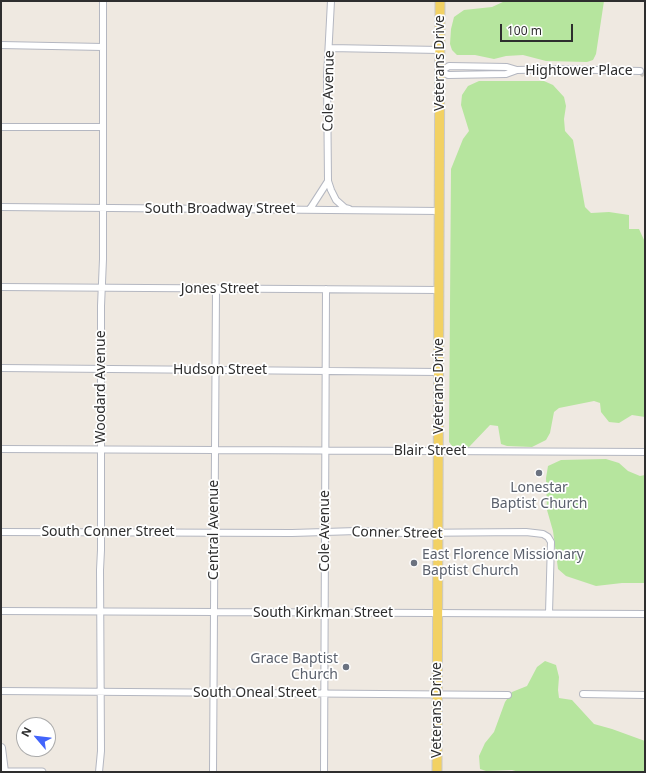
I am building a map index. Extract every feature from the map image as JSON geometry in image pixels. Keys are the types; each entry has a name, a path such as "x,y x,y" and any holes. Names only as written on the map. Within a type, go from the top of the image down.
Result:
{"main road":[{"name":"Veterans Drive","path":"437,772 441,71 440,1"},
{"path":"1,748 3,772"}],"street":[{"name":"Woodard Avenue","path":"99,772 101,751 100,449 102,369 101,288 103,259 103,1"},
{"name":"Cole Avenue","path":"331,1 327,78 328,181 336,200 345,208 353,210"},
{"path":"1,45 103,47"},
{"path":"329,48 440,50"},
{"name":"Hightower Place","path":"441,71 448,75 506,74 517,70 556,69 640,71"},
{"path":"1,127 103,127"},
{"path":"310,209 328,181"},
{"name":"South Broadway Street","path":"1,207 440,210"},
{"name":"Jones Street","path":"1,287 439,290"},
{"name":"Central Avenue","path":"213,772 216,288"},
{"name":"Cole Avenue","path":"324,772 326,289"},
{"name":"Hudson Street","path":"1,368 439,372"},
{"name":"Blair Street","path":"1,449 645,452"},
{"name":"Conner Street","path":"214,533 325,533 357,531 404,534 526,532 543,534 548,537 551,542 549,614"},
{"name":"South Conner Street","path":"1,532 214,533"},
{"name":"South Kirkman Street","path":"1,611 645,614"},
{"name":"South Oneal Street","path":"1,691 508,696"},
{"path":"583,694 645,695"},
{"path":"3,772 42,772"}],"green space":[{"path":"505,1 604,1 596,54 593,60 587,62 546,61 523,55 506,56 494,59 475,55 457,55 452,50 450,44 451,29 454,17 464,10 492,7"},
{"path":"479,81 544,81 553,85 564,97 566,106 564,119 565,131 573,140 585,207 591,213 609,212 629,215 629,229 639,229 645,242 645,417 632,415 619,423 609,422 601,412 600,403 594,401 559,408 554,412 550,433 546,440 532,447 507,446 501,444 498,426 490,425 469,447 452,446 449,442 451,169 463,139 469,131 461,105 462,95 468,86"},
{"path":"606,459 619,463 628,471 640,476 645,475 645,583 622,583 596,586 566,576 558,569 553,531 547,510 546,478 548,466 561,460"},
{"path":"545,661 556,665 559,677 559,698 572,700 594,724 645,741 645,772 519,772 512,770 486,771 480,769 479,756 485,743 494,732 505,702 512,692 527,686 537,667"}],"tunnel":[{"path":"640,71 645,76"}],"place":[{"name":"Lonestar Baptist Church","path":"539,473"},
{"name":"East Florence Missionary Baptist Church","path":"414,563"},
{"name":"Grace Baptist Church","path":"346,667"}]}
